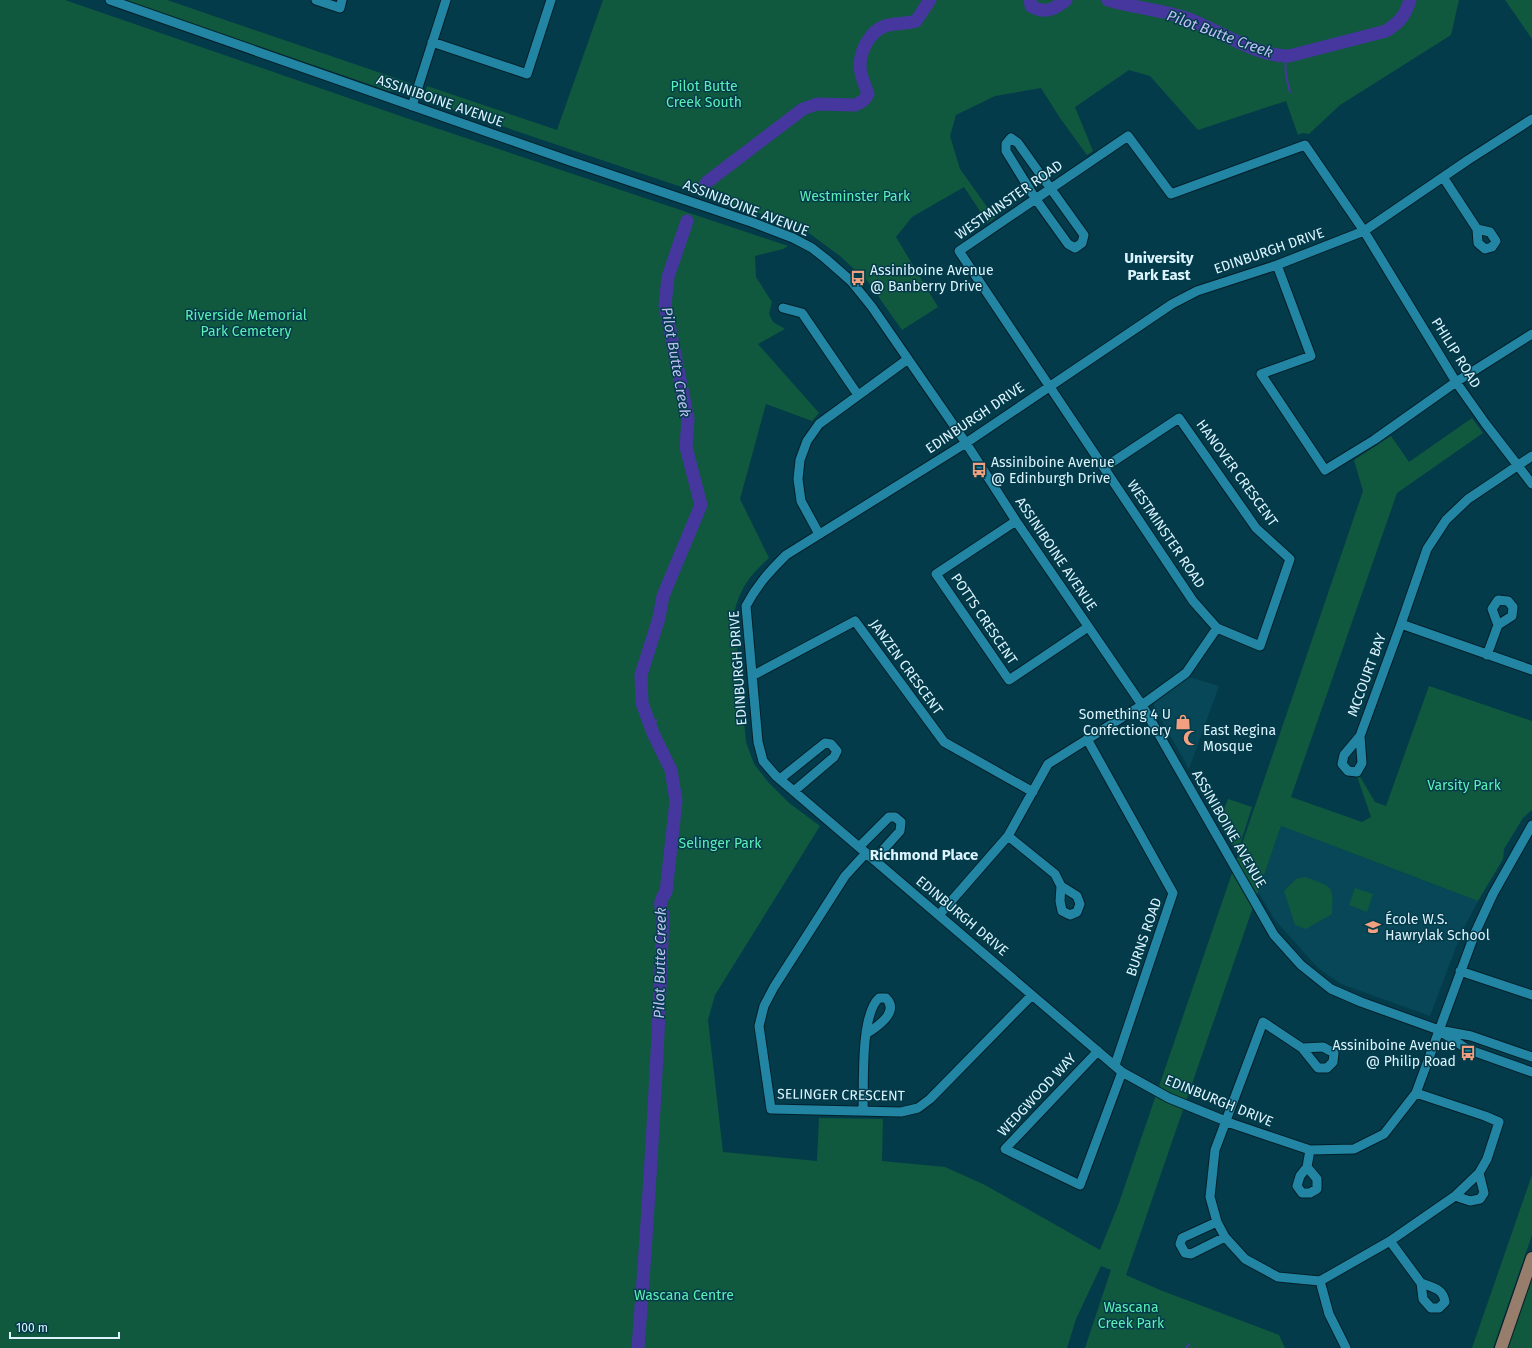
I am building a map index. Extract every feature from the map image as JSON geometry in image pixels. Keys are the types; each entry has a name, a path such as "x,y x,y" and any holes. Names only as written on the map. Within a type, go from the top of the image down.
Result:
{"main road":[{"path":"1501,1348 1532,1258"}],"street":[{"name":"ASSINIBOINE AVENUE","path":"110,0 570,161 754,223 794,238 812,248 851,281 872,307 966,443 1016,521 1142,705 1274,935 1301,965 1331,989 1361,1002 1439,1030 1471,1036 1532,1057"},
{"path":"316,0 340,8 342,0"},
{"path":"412,106 446,0"},
{"path":"432,42 527,74 551,0"},
{"name":"EDINBURGH DRIVE","path":"1439,1030 1416,1093 1384,1134 1354,1149 1310,1150 1225,1121 1170,1098 1122,1072 780,779 763,761 758,742 746,606 755,588 770,570 786,555 966,443 1172,304 1197,291 1277,265 1364,231 1468,160 1531,122"},
{"name":"WESTMINSTER ROAD","path":"1217,628 1193,600 959,251 1128,136 1171,194 1305,145 1364,231"},
{"path":"1011,138 1018,143 1050,188 1084,235 1082,242 1075,248 1068,244 1035,198 1006,151 1006,144 1011,138"},
{"path":"1443,177 1477,229"},
{"name":"PHILIP ROAD","path":"1364,231 1456,382 1485,423 1532,484"},
{"path":"1277,265 1311,356 1261,374 1325,470 1374,440 1456,382 1532,334"},
{"path":"783,308 802,313 858,395"},
{"path":"819,534 801,501 798,479 800,460 807,441 818,424 908,359"},
{"name":"HANOVER CRESCENT","path":"1105,467 1179,418 1256,528 1290,560 1260,646 1217,628"},
{"name":"MCCOURT BAY","path":"1360,736 1427,549 1446,520 1468,499 1532,456"},
{"name":"POTTS CRESCENT","path":"1016,521 936,574 1009,680 1088,627"},
{"name":"JANZEN CRESCENT","path":"752,676 855,621 944,742 1033,792"},
{"path":"1401,624 1532,670"},
{"path":"1487,655 1498,625"},
{"path":"939,915 1008,836 1048,764 1142,705 1186,673 1217,628"},
{"name":"BURNS ROAD","path":"1088,739 1173,894 1114,1065"},
{"path":"780,779 825,743 831,744 837,751 834,757 794,791"},
{"path":"863,850 889,817 895,817 901,822 900,831 874,860"},
{"path":"1439,1030 1460,971 1493,894 1532,825"},
{"path":"1008,836 1054,874 1061,886"},
{"name":"SELINGER CRESCENT","path":"863,850 774,987 764,1006 759,1026 771,1109 901,1112 918,1108 930,1099 1032,995"},
{"path":"1460,971 1532,995"},
{"path":"1302,1048 1262,1022 1215,1150 1210,1197 1217,1222 1225,1238 1245,1259 1278,1277 1320,1281 1390,1241 1455,1196 1479,1173 1487,1159 1499,1122 1416,1093"},
{"name":"ASSINIBOINE AVENUE","path":"1439,1030 1467,1049 1532,1072"},
{"path":"863,1111 866,1034"},
{"name":"WEDGWOOD WAY","path":"1098,1051 1005,1149 1080,1185 1122,1072"},
{"path":"1307,1167 1310,1150"},
{"path":"1455,1196 1470,1201 1480,1199 1484,1193 1479,1173"},
{"path":"1217,1222 1182,1238 1180,1244 1185,1253 1191,1254 1225,1238"},
{"path":"1390,1241 1421,1283"},
{"path":"1320,1281 1329,1314 1346,1348"}],"shaded area":[{"path":"1189,677 1219,686 1189,769 1155,709 1154,704 1157,698"},
{"name":"École W.S. Hawrylak School","path":"1281,826 1478,901 1461,934 1430,1016 1341,984 1318,968 1275,920 1258,892"}],"green space":[{"path":"0,0 65,0 412,120 788,246 783,249 755,256 756,277 772,302 769,314 773,322 785,329 758,344 819,413 812,421 766,404 740,499 769,558 747,582 740,595 734,613 746,742 754,764 768,782 789,803 820,826 715,995 708,1020 723,1152 817,1161 819,1118 883,1119 882,1161 945,1167 985,1185 1100,1250 1119,1203 1363,491 1354,460 1391,436 1409,462 1472,418 1483,433 1397,493 1291,797 1362,822 1371,817 1357,776 1359,775 1375,802 1386,806 1429,686 1532,721 1532,810 1523,818 1504,849 1503,859 1478,901 1281,826 1126,1275 1160,1290 1279,1335 1285,1348 1085,1348 1111,1270 1101,1266 1076,1319 1067,1348 0,1348"},
{"path":"122,0 167,0 410,83 406,90 400,92 389,91"},
{"name":"Pilot Butte Creek South","path":"603,0 1459,0 1451,35 1340,105 1309,134 1303,133 1298,135 1286,101 1198,130 1150,76 1129,70 1075,107 1093,151 1087,155 1060,118 1041,88 995,96 956,115 950,136 960,169 995,218 988,223 964,187 912,217 896,237 938,307 902,330 868,282 840,256 802,228 431,102 427,97 427,86 557,130"},
{"path":"1505,0 1532,0 1532,39"},
{"path":"1228,799 1252,807 1238,851 1236,851 1219,822"},
{"path":"1305,877 1326,885 1331,892 1332,897 1332,914 1306,929 1295,925 1284,891 1296,879"},
{"path":"1355,888 1373,894 1367,912 1349,905"},
{"path":"1532,1175 1532,1235 1493,1348 1472,1348"},
{"path":"1532,1271 1532,1348 1504,1348"}],"waterway":[{"name":"Pilot Butte Creek","path":"704,187 707,182 803,109 817,104 855,105 863,101 868,94 860,69 860,60 870,37 885,26 916,21 930,0"},
{"name":"Pilot Butte Creek","path":"1030,0 1031,6 1041,10 1049,10 1066,0"},
{"name":"Pilot Butte Creek","path":"1108,0 1189,19 1251,48 1277,55 1289,56 1386,31 1395,25 1401,18 1410,0"},
{"path":"1281,56 1285,59 1286,76 1290,92"},
{"name":"Pilot Butte Creek","path":"638,1348 656,1077 663,914 661,903 666,892 676,801 671,770 653,733 642,703 641,675 659,618 663,596 701,505 686,447 688,419 665,305 668,277 687,221"},
{"path":"652,727 654,722 657,720"},
{"path":"1186,1348 1189,1344"}],"place":[{"name":"Assiniboine Avenue @ Banberry Drive","path":"858,278"},
{"name":"Assiniboine Avenue @ Edinburgh Drive","path":"979,470"},
{"name":"Something 4 U Confectionery","path":"1183,722"},
{"name":"East Regina Mosque","path":"1191,738"},
{"name":"École W.S. Hawrylak School","path":"1373,927"},
{"name":"Assiniboine Avenue @ Philip Road","path":"1468,1053"}],"district":[{"name":"University Park East","path":"1159,266"},
{"name":"Richmond Place","path":"924,855"}],"park label":[{"name":"Westminster Park","path":"855,196"},
{"name":"Riverside Memorial Park Cemetery","path":"246,324"},
{"name":"Varsity Park","path":"1464,785"},
{"name":"Selinger Park","path":"720,843"},
{"name":"Wascana Centre","path":"684,1295"},
{"name":"Wascana Creek Park","path":"1131,1316"}]}
